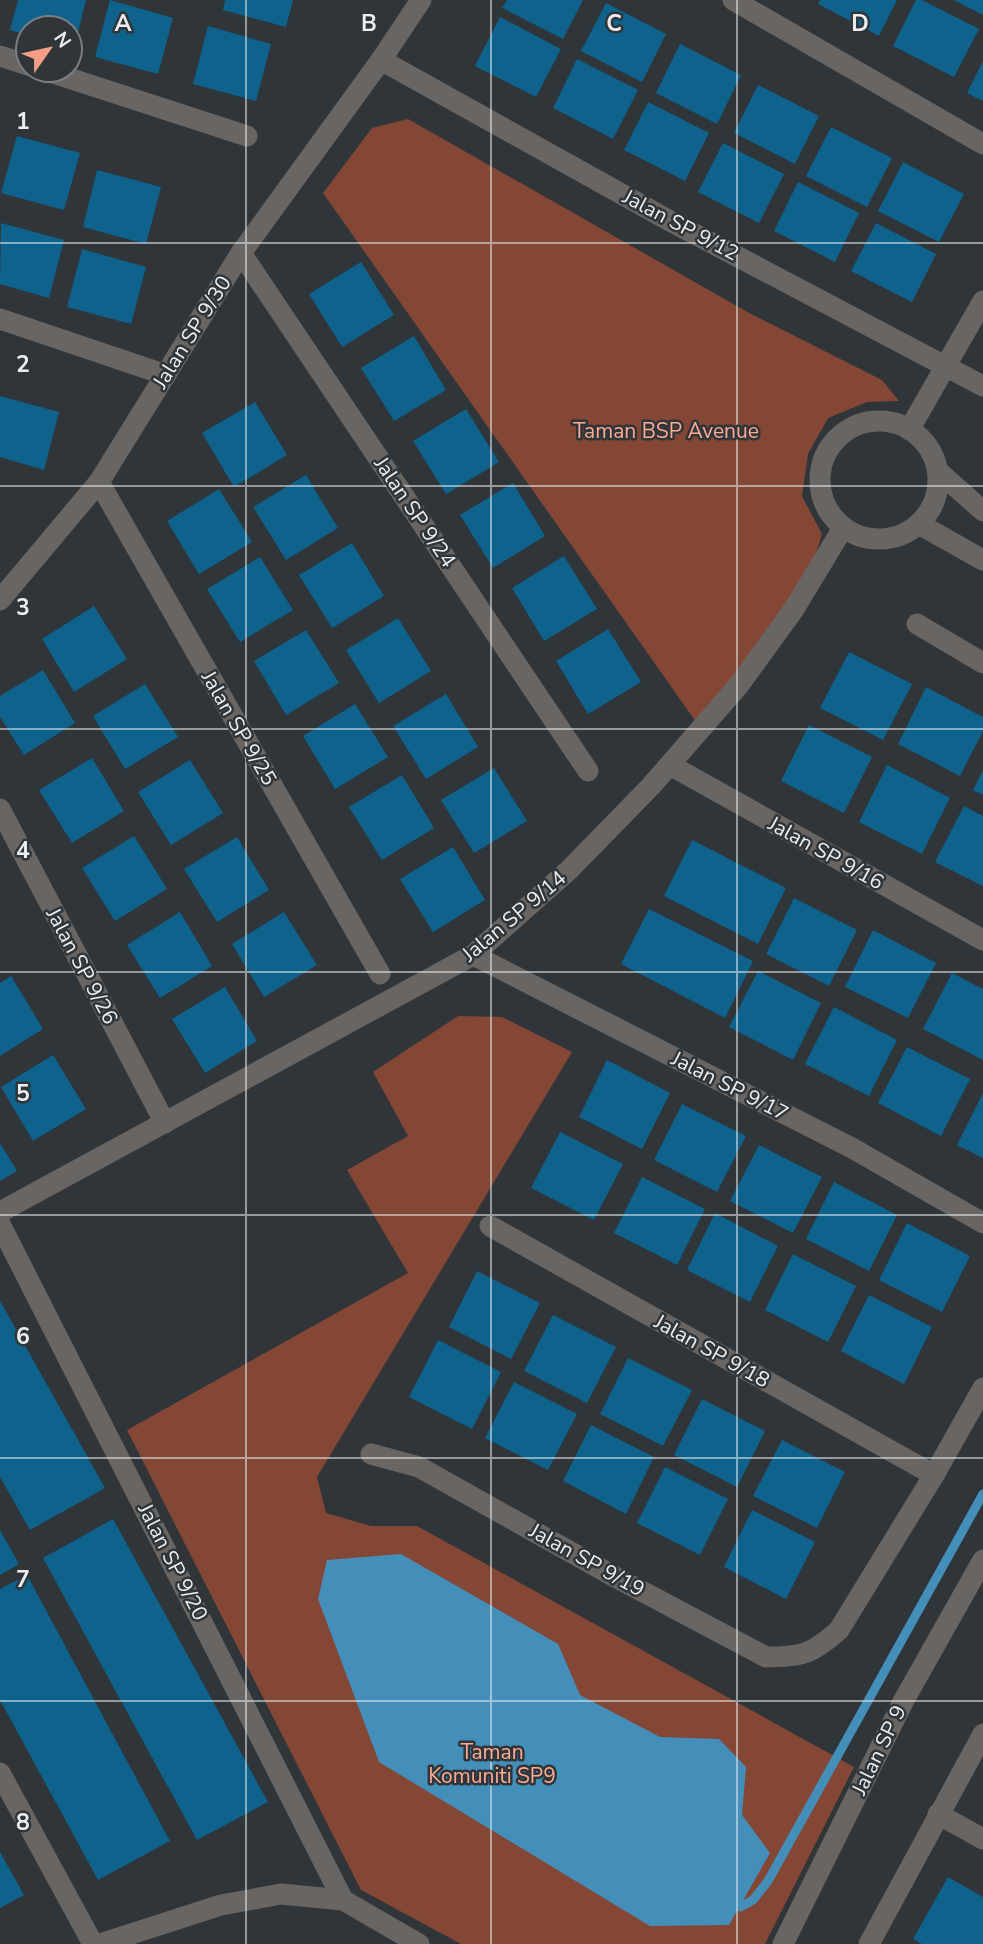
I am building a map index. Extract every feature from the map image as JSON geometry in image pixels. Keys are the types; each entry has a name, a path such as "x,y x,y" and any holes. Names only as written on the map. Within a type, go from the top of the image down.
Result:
{"street":[{"name":"Jalan SP 9/30","path":"0,600 99,482 242,253 421,0"},
{"path":"733,0 983,144"},
{"name":"Jalan SP 9/12","path":"381,60 670,221 983,386"},
{"path":"84,83 247,136"},
{"name":"Jalan SP 9/24","path":"242,253 588,771"},
{"path":"909,430 983,301"},
{"path":"0,319 166,375"},
{"path":"885,421 909,430 932,452 937,471 937,490 931,508 919,524 902,536 882,540 861,537 843,528 830,514 821,495 819,477 823,458 833,441 848,429 866,422 885,421"},
{"path":"937,471 983,511"},
{"name":"Jalan SP 9/25","path":"99,482 380,974"},
{"path":"919,524 983,560"},
{"name":"Jalan SP 9/14","path":"0,1212 473,956 569,870 670,765 739,685 786,620 843,528"},
{"path":"917,624 983,663"},
{"name":"Jalan SP 9/16","path":"670,765 983,940"},
{"name":"Jalan SP 9/26","path":"0,809 165,1123"},
{"name":"Jalan SP 9/17","path":"473,956 852,1148 983,1223"},
{"name":"Jalan SP 9/20","path":"0,1224 343,1900"},
{"name":"Jalan SP 9/18","path":"490,1226 934,1475"},
{"path":"934,1475 983,1388"},
{"name":"Jalan SP 9/19","path":"371,1454 419,1467 617,1578 766,1657 804,1655 839,1630 934,1475"},
{"name":"Jalan SP 9","path":"783,1944 904,1700 983,1560"},
{"path":"869,1944 983,1734"},
{"path":"0,1773 93,1944"},
{"path":"938,1814 983,1839"},
{"path":"100,1944 221,1905 281,1894 343,1900 419,1944"}],"green space":[{"name":"Taman BSP Avenue","path":"408,119 751,314 882,380 899,401 867,402 828,418 808,454 802,496 822,534 804,593 701,729 323,193 372,128"},
{"name":"Taman Komuniti SP9","path":"458,1016 502,1017 572,1052 317,1477 326,1513 371,1526 417,1526 854,1767 765,1944 461,1944 361,1890 127,1430 408,1273 347,1170 408,1136 373,1072"}],"water":[{"path":"401,1554 558,1644 580,1695 660,1737 719,1739 746,1767 742,1815 770,1853 729,1925 650,1926 379,1762 318,1599 327,1560"}],"building":[{"path":"18,0 86,0 82,14 14,14"},
{"path":"110,0 173,18 158,74 95,57"},
{"path":"225,0 293,0 286,27 223,10"},
{"path":"507,0 583,0 563,39 502,8"},
{"path":"820,0 897,0 879,36 818,4"},
{"path":"916,0 922,0 979,29 954,77 893,46"},
{"path":"954,0 983,0 983,15"},
{"path":"606,3 666,34 642,82 581,51"},
{"path":"14,15 14,31 10,30"},
{"path":"500,17 561,49 536,97 475,66"},
{"path":"208,26 271,44 256,101 193,84"},
{"path":"680,44 741,75 717,124 656,93"},
{"path":"577,59 638,90 613,139 553,108"},
{"path":"983,61 983,101 967,93"},
{"path":"758,85 819,116 795,164 734,133"},
{"path":"648,102 709,133 685,181 624,150"},
{"path":"831,127 892,158 867,207 806,176"},
{"path":"17,136 80,153 64,210 1,193"},
{"path":"723,143 784,174 759,223 698,192"},
{"path":"903,162 964,194 939,242 878,211"},
{"path":"97,170 161,187 146,244 83,227"},
{"path":"798,182 859,213 835,262 774,231"},
{"path":"1,223 64,240 49,298 0,284"},
{"path":"876,223 936,254 912,302 851,271"},
{"path":"82,249 146,267 131,324 67,307"},
{"path":"361,262 394,315 342,347 309,294"},
{"path":"414,336 446,390 394,421 361,368"},
{"path":"0,396 59,412 44,470 0,457"},
{"path":"255,402 287,455 234,487 202,433"},
{"path":"466,409 499,462 446,494 413,441"},
{"path":"306,475 338,528 286,560 253,507"},
{"path":"513,483 545,536 493,568 460,515"},
{"path":"219,489 252,542 199,574 167,521"},
{"path":"352,543 384,596 332,628 299,575"},
{"path":"564,556 597,609 544,641 512,588"},
{"path":"260,557 293,610 240,642 207,589"},
{"path":"94,606 127,659 74,692 42,639"},
{"path":"398,618 431,671 379,703 346,650"},
{"path":"608,629 641,682 588,714 556,661"},
{"path":"306,630 339,683 286,715 254,661"},
{"path":"849,652 912,684 883,740 820,708"},
{"path":"43,670 75,723 24,755 0,717 0,696"},
{"path":"145,684 178,737 125,769 93,716"},
{"path":"926,687 983,717 983,731 960,776 898,744"},
{"path":"446,694 478,747 426,779 393,726"},
{"path":"355,704 388,757 335,789 303,736"},
{"path":"809,725 872,757 844,813 781,781"},
{"path":"92,758 124,811 72,843 39,790"},
{"path":"190,760 223,813 171,845 138,792"},
{"path":"887,765 950,798 922,854 859,822"},
{"path":"494,768 527,821 474,853 441,800"},
{"path":"983,770 983,795 973,790"},
{"path":"402,775 434,828 382,860 349,807"},
{"path":"964,806 983,816 983,886 935,862"},
{"path":"134,836 167,889 115,921 82,868"},
{"path":"237,837 269,890 217,922 184,869"},
{"path":"692,840 786,888 758,944 664,896"},
{"path":"453,847 485,900 433,932 400,879"},
{"path":"794,898 857,930 829,986 766,954"},
{"path":"649,909 753,961 725,1018 621,964"},
{"path":"180,912 212,966 160,998 127,945"},
{"path":"284,912 317,965 264,997 232,944"},
{"path":"873,930 936,963 908,1018 845,987"},
{"path":"758,971 821,1003 793,1060 729,1027"},
{"path":"952,973 983,989 983,1060 923,1029"},
{"path":"11,976 43,1029 0,1056 0,983"},
{"path":"225,987 257,1041 205,1073 172,1019"},
{"path":"834,1007 897,1040 869,1096 805,1064"},
{"path":"907,1047 970,1079 941,1136 878,1103"},
{"path":"53,1055 86,1109 33,1141 1,1087"},
{"path":"607,1060 670,1093 642,1149 579,1117"},
{"path":"983,1093 983,1158 957,1145"},
{"path":"682,1104 746,1136 717,1192 654,1160"},
{"path":"560,1132 623,1164 594,1220 531,1188"},
{"path":"0,1143 17,1171 0,1181"},
{"path":"759,1145 822,1177 793,1233 730,1201"},
{"path":"642,1177 705,1209 677,1265 614,1233"},
{"path":"834,1182 897,1215 869,1271 806,1239"},
{"path":"715,1213 778,1246 750,1302 687,1270"},
{"path":"907,1223 970,1256 942,1312 879,1280"},
{"path":"793,1254 856,1286 828,1342 765,1310"},
{"path":"477,1271 540,1303 511,1359 449,1327"},
{"path":"869,1295 932,1327 904,1384 841,1351"},
{"path":"0,1301 105,1488 30,1530 0,1477"},
{"path":"553,1315 616,1347 587,1403 524,1371"},
{"path":"438,1340 501,1372 472,1429 409,1397"},
{"path":"628,1358 692,1390 663,1446 600,1414"},
{"path":"514,1382 577,1414 548,1470 485,1438"},
{"path":"702,1399 765,1431 737,1487 674,1455"},
{"path":"591,1425 654,1457 626,1514 563,1481"},
{"path":"782,1440 845,1472 817,1528 753,1496"},
{"path":"665,1467 728,1499 700,1555 637,1523"},
{"path":"752,1510 815,1542 786,1599 724,1567"},
{"path":"113,1519 268,1802 197,1840 43,1558"},
{"path":"0,1530 19,1564 0,1575"},
{"path":"27,1575 170,1841 98,1880 0,1700 0,1589"},
{"path":"0,1852 24,1895 0,1908"},
{"path":"948,1877 983,1897 983,1944 922,1944 913,1939"}],"waterway":[{"path":"740,1907 753,1900 768,1881 983,1494"}]}
